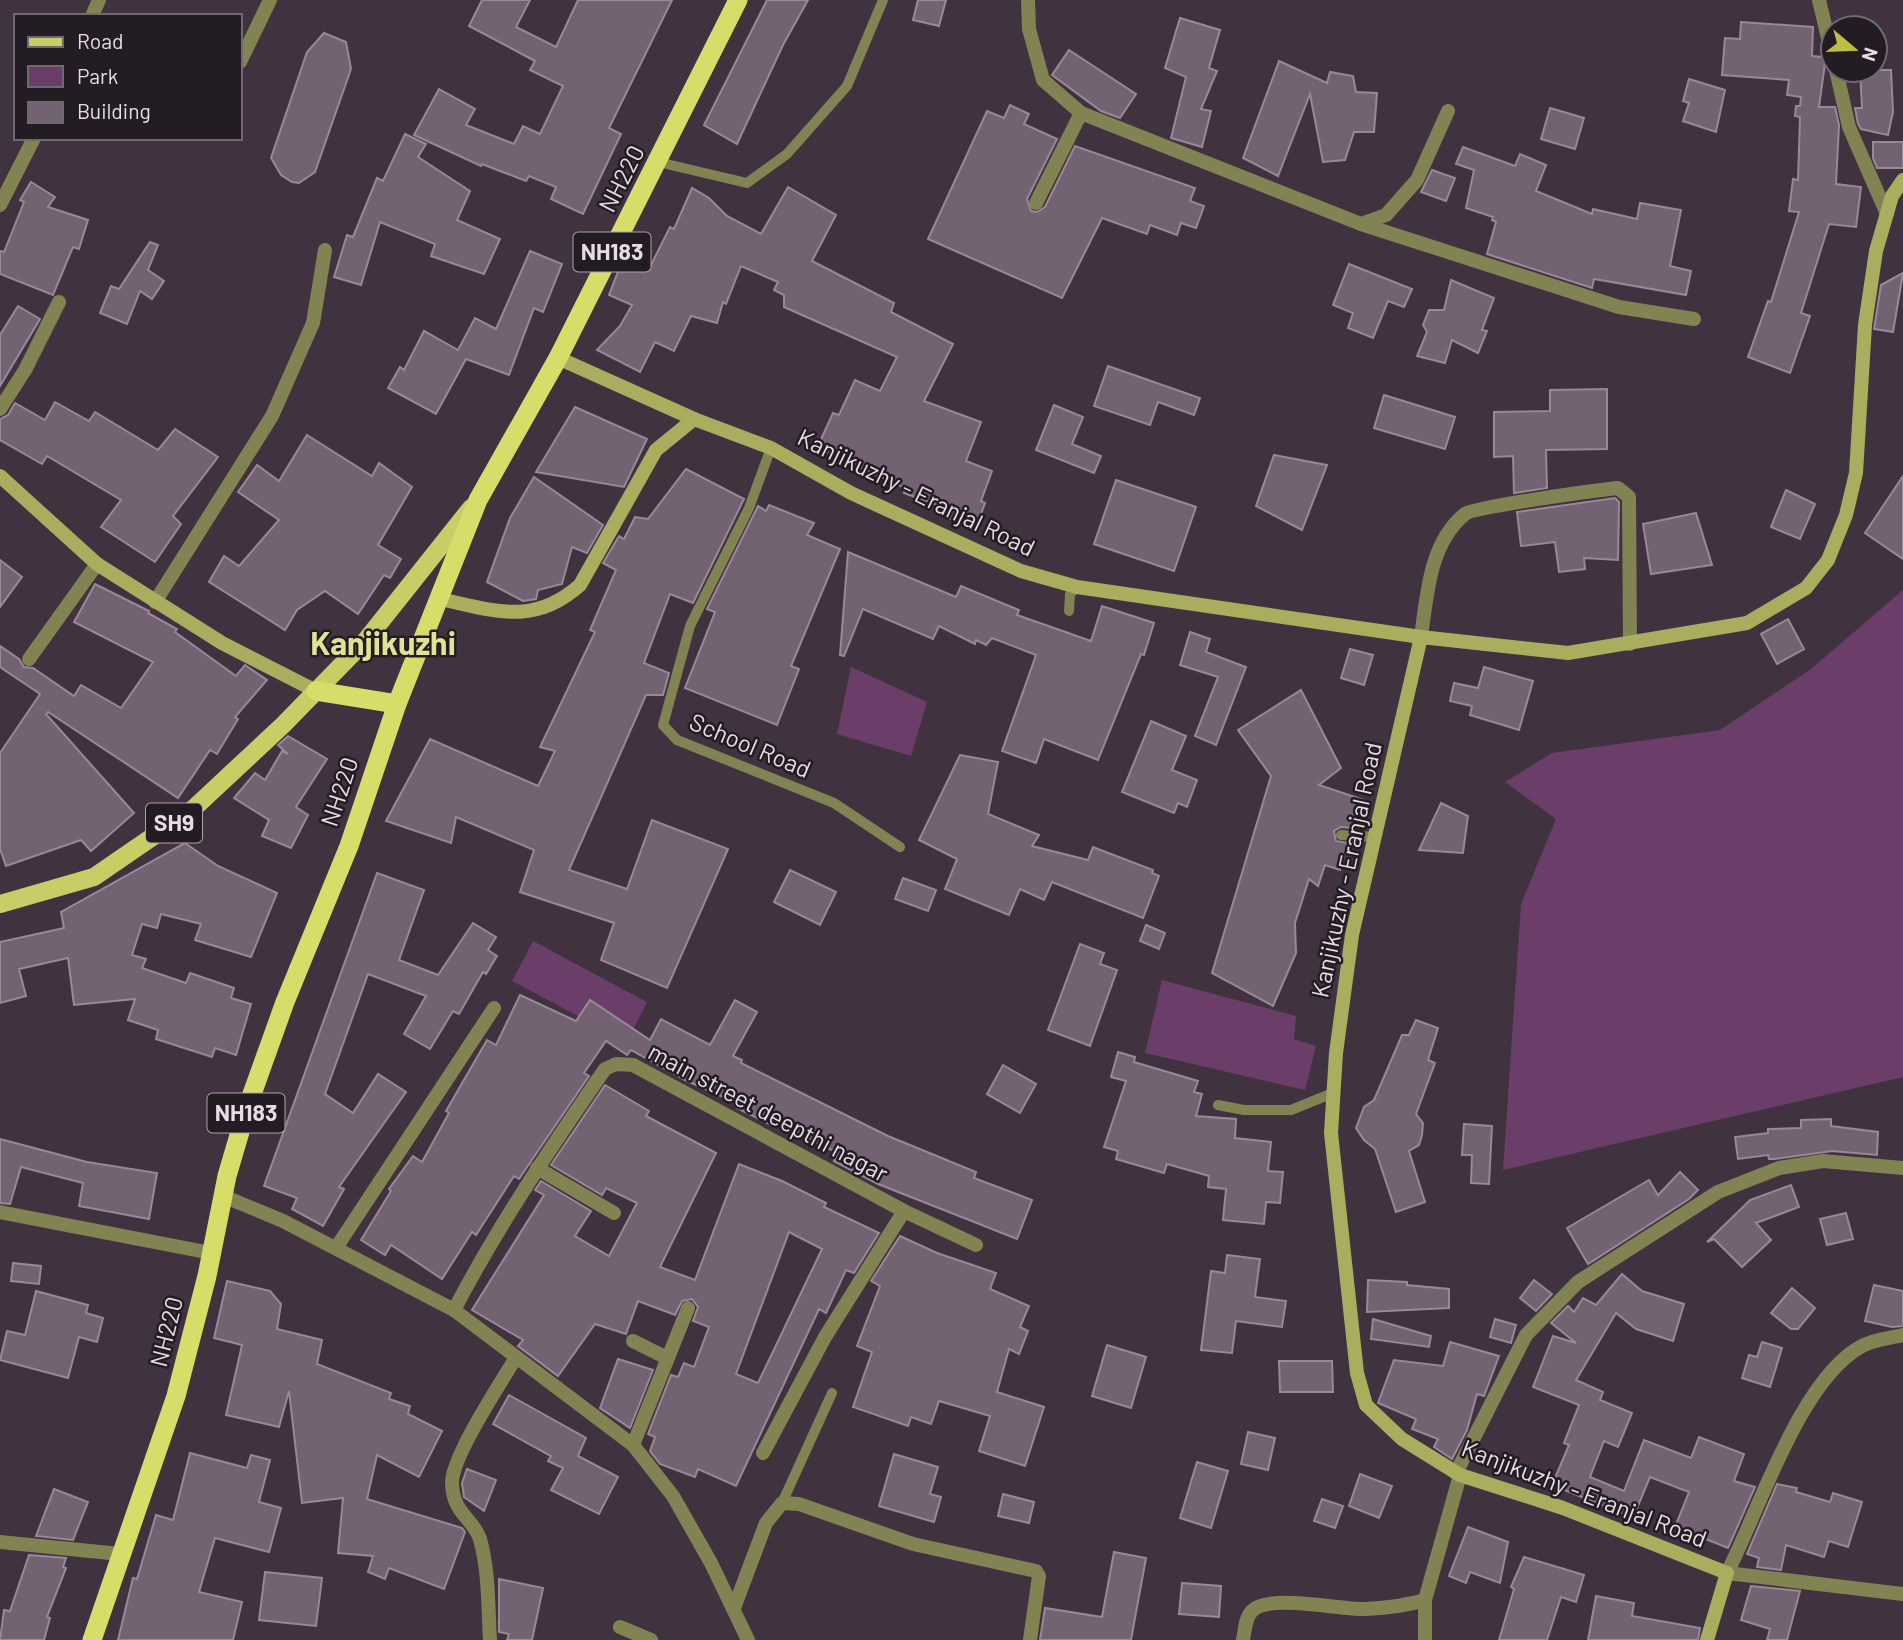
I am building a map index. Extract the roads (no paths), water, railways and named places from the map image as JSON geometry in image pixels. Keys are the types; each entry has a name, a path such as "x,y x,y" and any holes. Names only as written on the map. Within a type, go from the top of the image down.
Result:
{"highway":[{"name":"NH220","path":"92,1640 176,1396 223,1196 247,1108 285,1002 349,846 397,704 478,500 558,358 738,0"},
{"path":"316,691 397,704"}],"main road":[{"path":"1421,637 1568,653 1747,623 1806,588 1828,560 1846,515 1856,473 1865,325 1876,251 1892,196 1903,180"},
{"name":"Kanjikuzhy - Eranjal Road","path":"558,358 694,419 771,448 851,493 1021,571 1077,587 1421,637 1352,935 1333,1093 1331,1133 1357,1373 1366,1405 1402,1439 1458,1474 1563,1508 1727,1573 1707,1640"},
{"path":"440,598 517,613 542,610 562,601 580,585 656,450 694,419"},
{"path":"0,476 97,564 155,602 262,665 316,691 366,640 478,500"},
{"name":"SH9","path":"0,904 94,877 140,848 192,809 316,691"}],"street":[{"path":"242,58 270,0"},
{"path":"1028,0 1029,29 1043,80 1081,113 1361,224 1619,307 1693,319"},
{"path":"1839,84 1849,127 1886,214"},
{"path":"1361,224 1386,215 1417,180 1448,111"},
{"path":"1036,203 1081,113"},
{"path":"0,205 33,140"},
{"path":"155,602 272,416 313,323 325,250"},
{"path":"0,409 25,370 59,302"},
{"path":"1421,637 1430,573 1449,531 1467,512 1618,488 1629,497 1630,643"},
{"path":"29,659 97,564"},
{"path":"336,1248 494,1008"},
{"name":"main street deepthi nagar","path":"454,1310 537,1168 605,1069 616,1064 633,1065 904,1211 976,1245"},
{"path":"1425,1640 1425,1600 1458,1474 1526,1335 1578,1282 1718,1192 1779,1168 1823,1161 1903,1168"},
{"path":"537,1168 614,1213"},
{"path":"223,1196 283,1220 454,1310 515,1359 633,1445 673,1496 734,1608 748,1640"},
{"path":"763,1453 825,1337 904,1211"},
{"path":"0,1212 211,1253"},
{"path":"633,1445 688,1308"},
{"path":"1903,1335 1862,1346 1832,1370 1793,1427 1727,1573 1903,1594"},
{"path":"633,1341 667,1358"},
{"path":"490,1640 486,1575 479,1536 459,1512 452,1481 475,1424 515,1359"},
{"path":"734,1608 766,1522 782,1503 799,1504 913,1544 1036,1572 1039,1576 1030,1640"},
{"path":"0,1542 120,1554"},
{"path":"1243,1640 1247,1617 1255,1608 1277,1603 1363,1609 1404,1606 1425,1600"},
{"path":"620,1627 651,1640"}],"lane":[{"path":"658,162 747,183 775,164 787,154 846,86 883,0"},
{"name":"School Road","path":"771,448 750,508 690,626 663,725 677,740 834,803 900,847"},
{"path":"1069,611 1070,594 1077,587"},
{"path":"1341,835 1375,837"},
{"path":"1218,1105 1244,1110 1291,1110 1333,1093"},
{"path":"782,1503 832,1393"}],"district":[{"name":"Kanjikuzhi","path":"383,644"}]}
